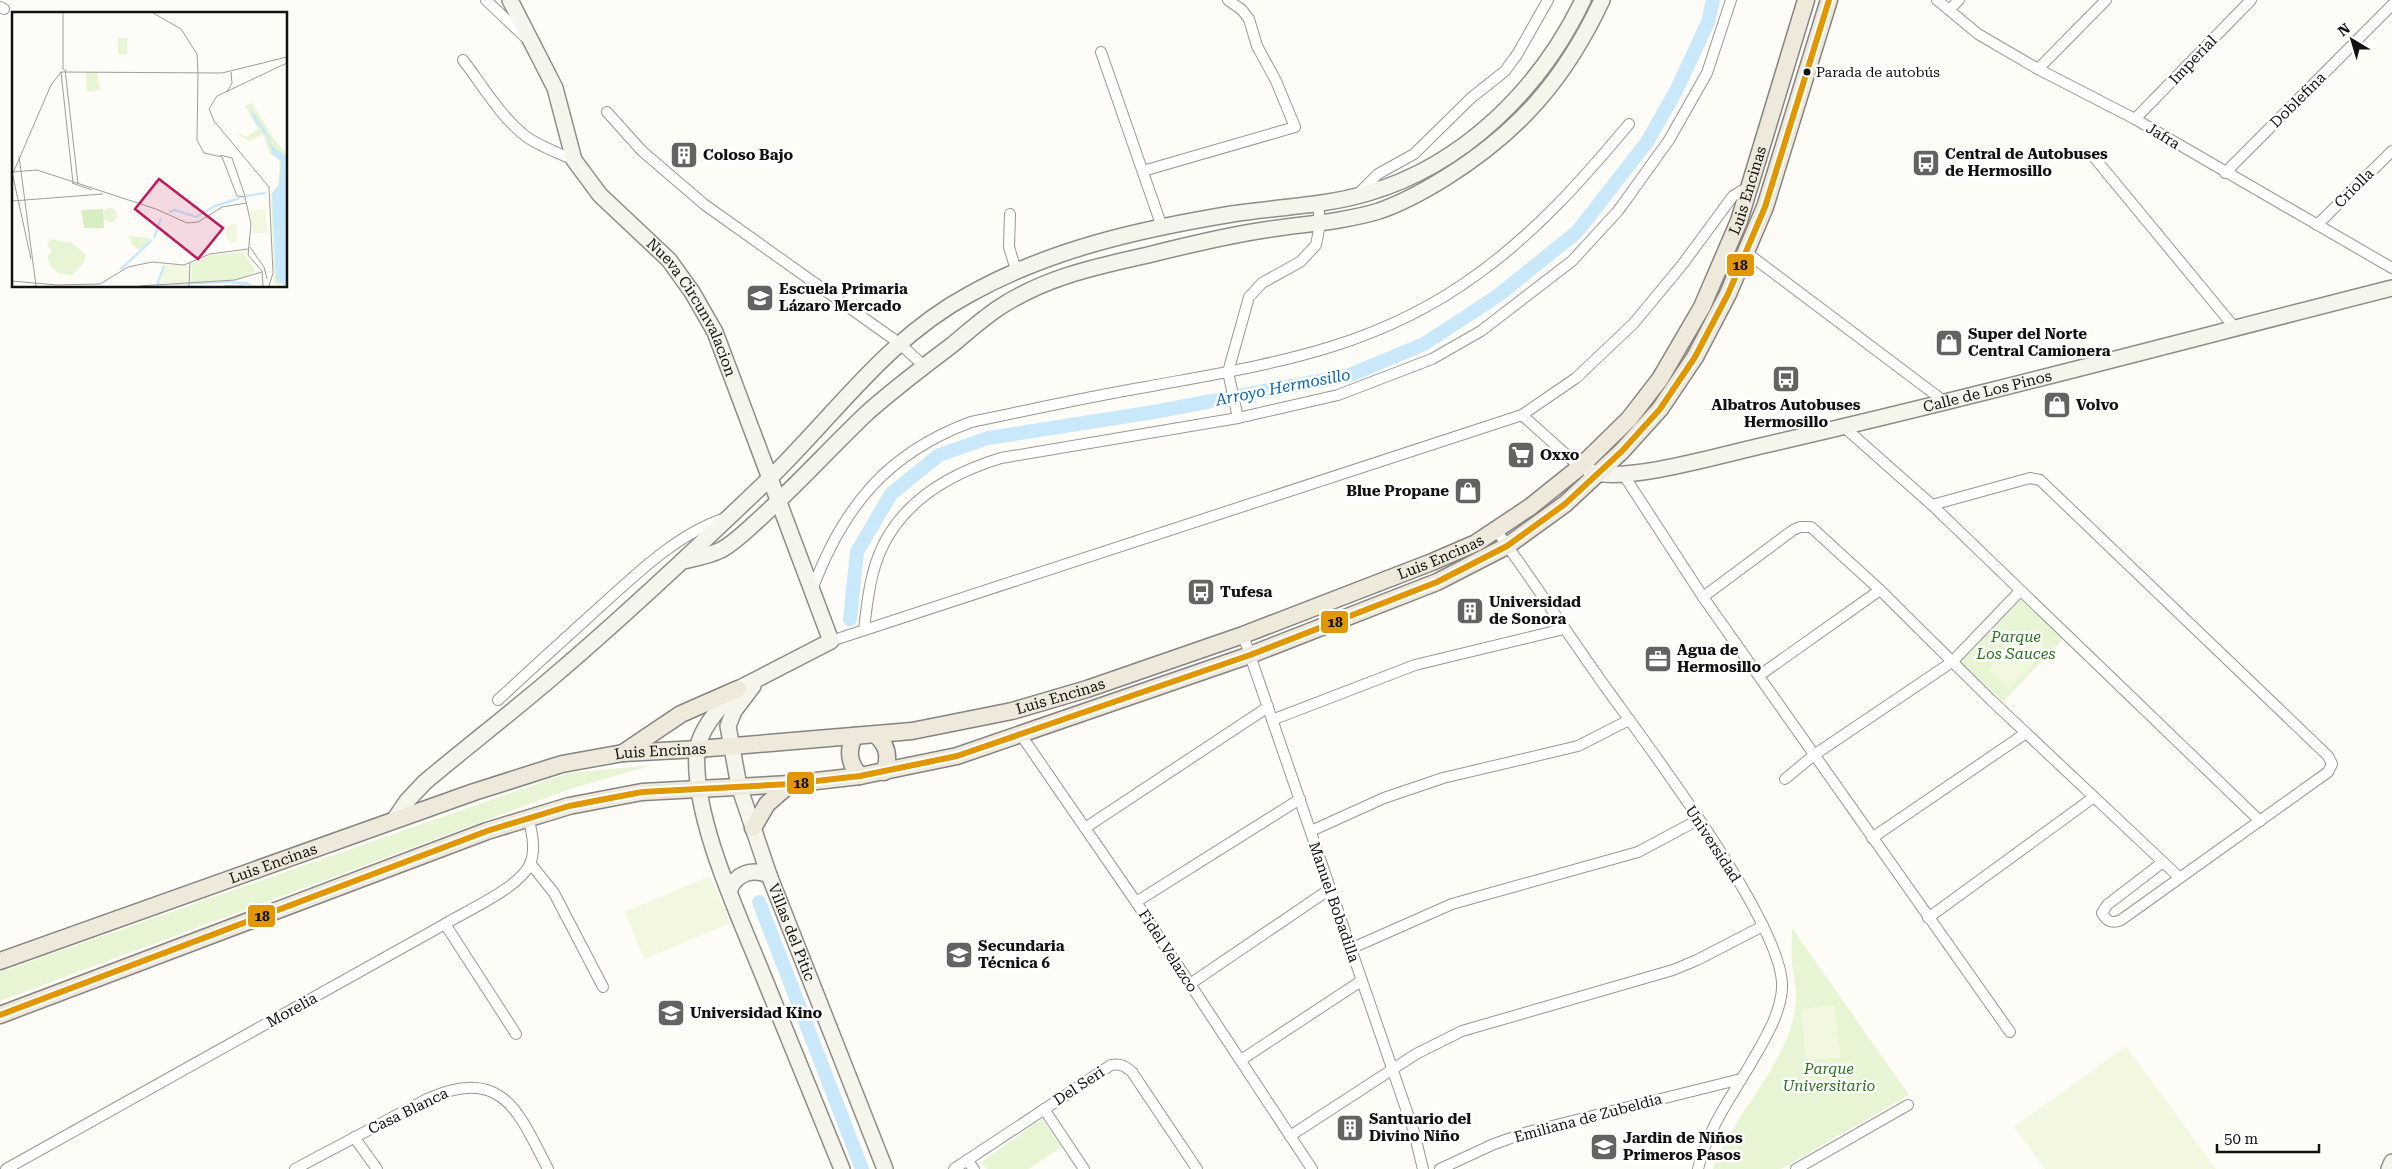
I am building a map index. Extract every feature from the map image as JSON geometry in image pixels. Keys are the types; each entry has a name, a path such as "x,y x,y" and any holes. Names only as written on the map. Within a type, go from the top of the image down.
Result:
{"main road":[{"name":"Luis Encinas","path":"0,961 394,820 546,769 623,753 698,749 876,734 945,725 1012,711 1087,689 1243,635 1432,562 1476,543 1553,490 1580,467 1629,419 1660,379 1702,307 1739,221 1806,0"},
{"path":"0,1015 487,831 569,806 642,792 790,784 860,776 957,756 1250,655 1437,582 1507,546 1565,504 1599,474 1642,430 1680,382 1712,328 1747,253 1771,187 1829,0"},
{"path":"623,753 680,714 738,689"},
{"path":"876,734 886,748 888,756 884,772"},
{"path":"854,736 849,753 854,770 860,776"},
{"path":"753,828 767,804 790,784"}],"street":[{"path":"486,0 534,46"},
{"name":"Nueva Circunvalacion","path":"510,0 555,88 574,160 600,195 669,260 692,292 714,332 831,641"},
{"path":"1143,171 1295,127 1276,81 1257,46 1249,19 1242,10 1228,0"},
{"path":"1355,196 1378,174 1414,154 1471,98 1505,71 1518,53 1548,0"},
{"path":"394,820 407,801 425,782 552,678 682,562 770,477 848,393 899,343 925,323 966,296 1016,270 1083,246 1162,227 1232,214 1318,203 1355,196 1394,184 1420,173 1469,142 1531,83 1570,27 1583,0"},
{"path":"682,562 722,549 779,501 870,411 924,366 1019,294 1047,281 1079,270 1201,242 1258,231 1320,224 1381,210 1404,200 1456,171 1505,136 1560,75 1582,41 1602,0"},
{"path":"864,630 873,572 884,542 899,520 915,502 971,467 1001,458 1238,417 1338,395 1432,359 1481,331 1572,261 1618,211 1669,140 1707,73 1730,0"},
{"name":"Jafra","path":"1937,0 1978,34 2038,69 2135,119 2392,268"},
{"path":"1949,10 1959,0"},
{"path":"2038,69 2106,0"},
{"name":"Imperial","path":"2135,119 2251,0"},
{"name":"Doblefina","path":"2226,173 2392,5"},
{"path":"1101,52 1162,227"},
{"path":"463,60 513,125 528,138 574,160"},
{"path":"607,112 642,151 705,205 899,343 924,366"},
{"path":"812,590 837,533 858,502 904,456 947,431 971,422 1310,355 1366,336 1399,321 1479,274 1523,238 1578,185 1629,124"},
{"name":"Criolla","path":"2317,225 2392,151"},
{"path":"2093,156 2236,328"},
{"path":"842,1169 729,891 704,816 699,789 698,749 700,740 716,713 738,689 831,641 1522,415 1576,378 1607,351 1662,291 1733,196 1748,187"},
{"path":"1238,417 1228,372 1249,297 1262,284 1310,254 1319,238 1318,203"},
{"path":"1010,214 1009,247 1016,270"},
{"path":"1747,253 1944,402"},
{"name":"Calle de Los Pinos","path":"1580,467 1599,474 1623,474 1656,469 1944,402 2392,288"},
{"path":"1522,415 1580,467"},
{"path":"1844,426 1932,505 2260,821"},
{"path":"1623,474 1703,597 2010,1032"},
{"path":"1932,505 2030,478 2040,480 2328,756 2332,764 2328,772 2121,920 2112,922 2108,920 2102,913 2107,904 2162,862"},
{"path":"498,700 612,595 660,556 705,526 727,518"},
{"path":"1703,597 1800,527 1812,527 2179,877"},
{"name":"Universidad","path":"1496,530 1698,820 1764,926 1780,965 1782,989 1776,1014 1720,1115 1702,1154 1698,1169"},
{"path":"1760,676 1880,590"},
{"path":"1785,779 1814,755 1952,662 2020,591"},
{"path":"1272,720 1415,665 1564,628"},
{"name":"Manuel Bobadilla","path":"1243,635 1414,1132 1423,1169"},
{"name":"Villas del Pitic","path":"760,679 742,698 730,718 728,726 739,786 769,875 885,1169"},
{"path":"1085,828 1268,707"},
{"path":"1311,831 1384,798 1443,778 1578,746 1629,720"},
{"path":"1872,838 2026,733"},
{"name":"Fidel Velazco","path":"1021,735 1136,902 1312,1169"},
{"path":"1928,918 2094,797"},
{"path":"1136,902 1300,799"},
{"path":"528,818 532,834 530,863 554,893 603,987"},
{"path":"1350,949 1452,904 1638,852 1698,820"},
{"name":"Morelia","path":"6,1169 445,924 506,887 521,876 530,863"},
{"path":"729,891 736,879 743,874 760,871 769,875"},
{"path":"1190,984 1330,889"},
{"path":"445,924 516,1034"},
{"path":"1290,1136 1416,1054 1462,1031 1666,972 1697,960 1764,926"},
{"path":"1241,1060 1361,981"},
{"name":"Del Seri","path":"954,1169 1111,1065 1122,1064 1132,1072 1197,1169"},
{"name":"Emiliana de Zubeldia","path":"1440,1169 1494,1144 1528,1132 1741,1080"},
{"name":"Casa Blanca","path":"295,1169 447,1090 465,1086 498,1095 513,1107 548,1169"},
{"path":"1796,1169 1908,1105"},
{"path":"1044,1109 1084,1169"},
{"path":"354,1137 377,1169"},
{"path":"967,1160 974,1169"},
{"path":"2389,1169 2392,1162"}],"green space":[{"name":"Parque Los Sauces","path":"2023,597 2065,637 2003,702 1960,661"},
{"path":"2025,629 2046,649 2009,689 1988,669"},
{"path":"653,765 570,789 0,1001 0,972 568,773"},
{"path":"710,876 730,923 644,959 625,912"},
{"name":"Parque Universitario","path":"1792,928 1909,1095 1781,1169 1713,1169 1734,1127 1775,1064 1793,1020 1796,989 1792,959"},
{"path":"1834,1005 1841,1058 1806,1059 1801,1009"},
{"path":"2126,1046 2216,1169 2045,1169 2014,1127"},
{"path":"1042,1119 1061,1147 1029,1169 987,1169 981,1162"}],"waterway":[{"name":"Arroyo Hermosillo","path":"850,619 857,552 891,494 939,455 988,438 1154,412 1350,375 1424,344 1496,297 1577,232 1647,142 1676,91 1708,22 1713,0"},
{"name":"Arroyo Hermosillo","path":"759,902 862,1169"}],"transit line":[{"name":"18","path":"0,1015 487,831 569,806 642,792 790,784 860,776 957,756 1250,655 1437,582 1507,546 1565,504 1622,451 1660,409 1695,357 1728,294 1765,207 1829,0"}],"place":[{"name":"Parada de autobús","path":"1807,72"},
{"name":"Coloso Bajo","path":"684,155"},
{"name":"Central de Autobuses de Hermosillo","path":"1926,163"},
{"name":"Escuela Primaria Lázaro Mercado","path":"760,298"},
{"name":"Super del Norte Central Camionera","path":"1949,343"},
{"name":"Albatros Autobuses Hermosillo","path":"1786,379"},
{"name":"Volvo","path":"2057,405"},
{"name":"Oxxo","path":"1521,455"},
{"name":"Blue Propane","path":"1468,491"},
{"name":"Tufesa","path":"1201,592"},
{"name":"Universidad de Sonora","path":"1470,611"},
{"name":"Agua de Hermosillo","path":"1658,659"},
{"name":"Secundaria Técnica 6","path":"959,955"},
{"name":"Universidad Kino","path":"671,1013"},
{"name":"Santuario del Divino Niño","path":"1350,1128"},
{"name":"Jardin de Niños Primeros Pasos","path":"1604,1147"}]}
